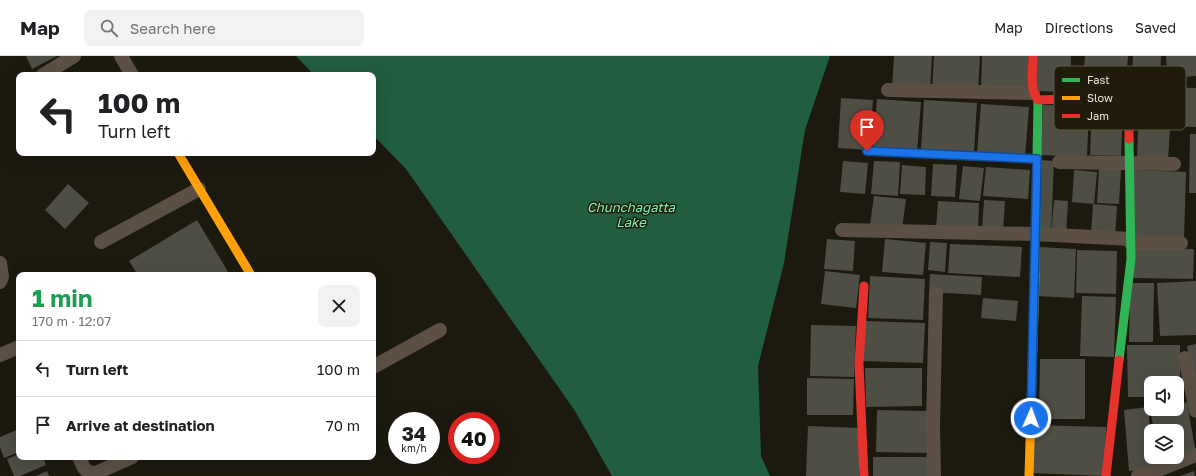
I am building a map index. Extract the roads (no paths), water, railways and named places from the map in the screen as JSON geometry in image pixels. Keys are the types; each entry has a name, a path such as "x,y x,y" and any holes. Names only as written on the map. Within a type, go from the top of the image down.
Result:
{"street":[{"path":"48,72 74,56"},
{"path":"121,56 130,72"},
{"path":"1029,476 1037,159 1036,96 1033,56"},
{"path":"888,90 1054,96"},
{"path":"1106,476 1131,259 1129,130"},
{"path":"867,151 1037,159"},
{"path":"180,156 249,272"},
{"path":"1059,162 1174,164"},
{"path":"101,242 199,189"},
{"path":"842,230 1035,234 1181,243"},
{"path":"0,263 2,277 0,282"},
{"path":"864,286 859,364 864,476"},
{"path":"934,476 933,426 936,293"},
{"path":"376,365 440,330"},
{"path":"0,355 16,348"},
{"path":"1185,358 1196,411"},
{"path":"1138,476 1148,474 1196,455"},
{"path":"80,460 85,470 90,474 96,473 125,460"}],"water":[{"name":"Chunchagatta Lake","path":"296,56 830,56 805,130 784,263 758,366 761,456 770,476 612,476 575,411 406,169 376,138 376,72 311,72"}]}
